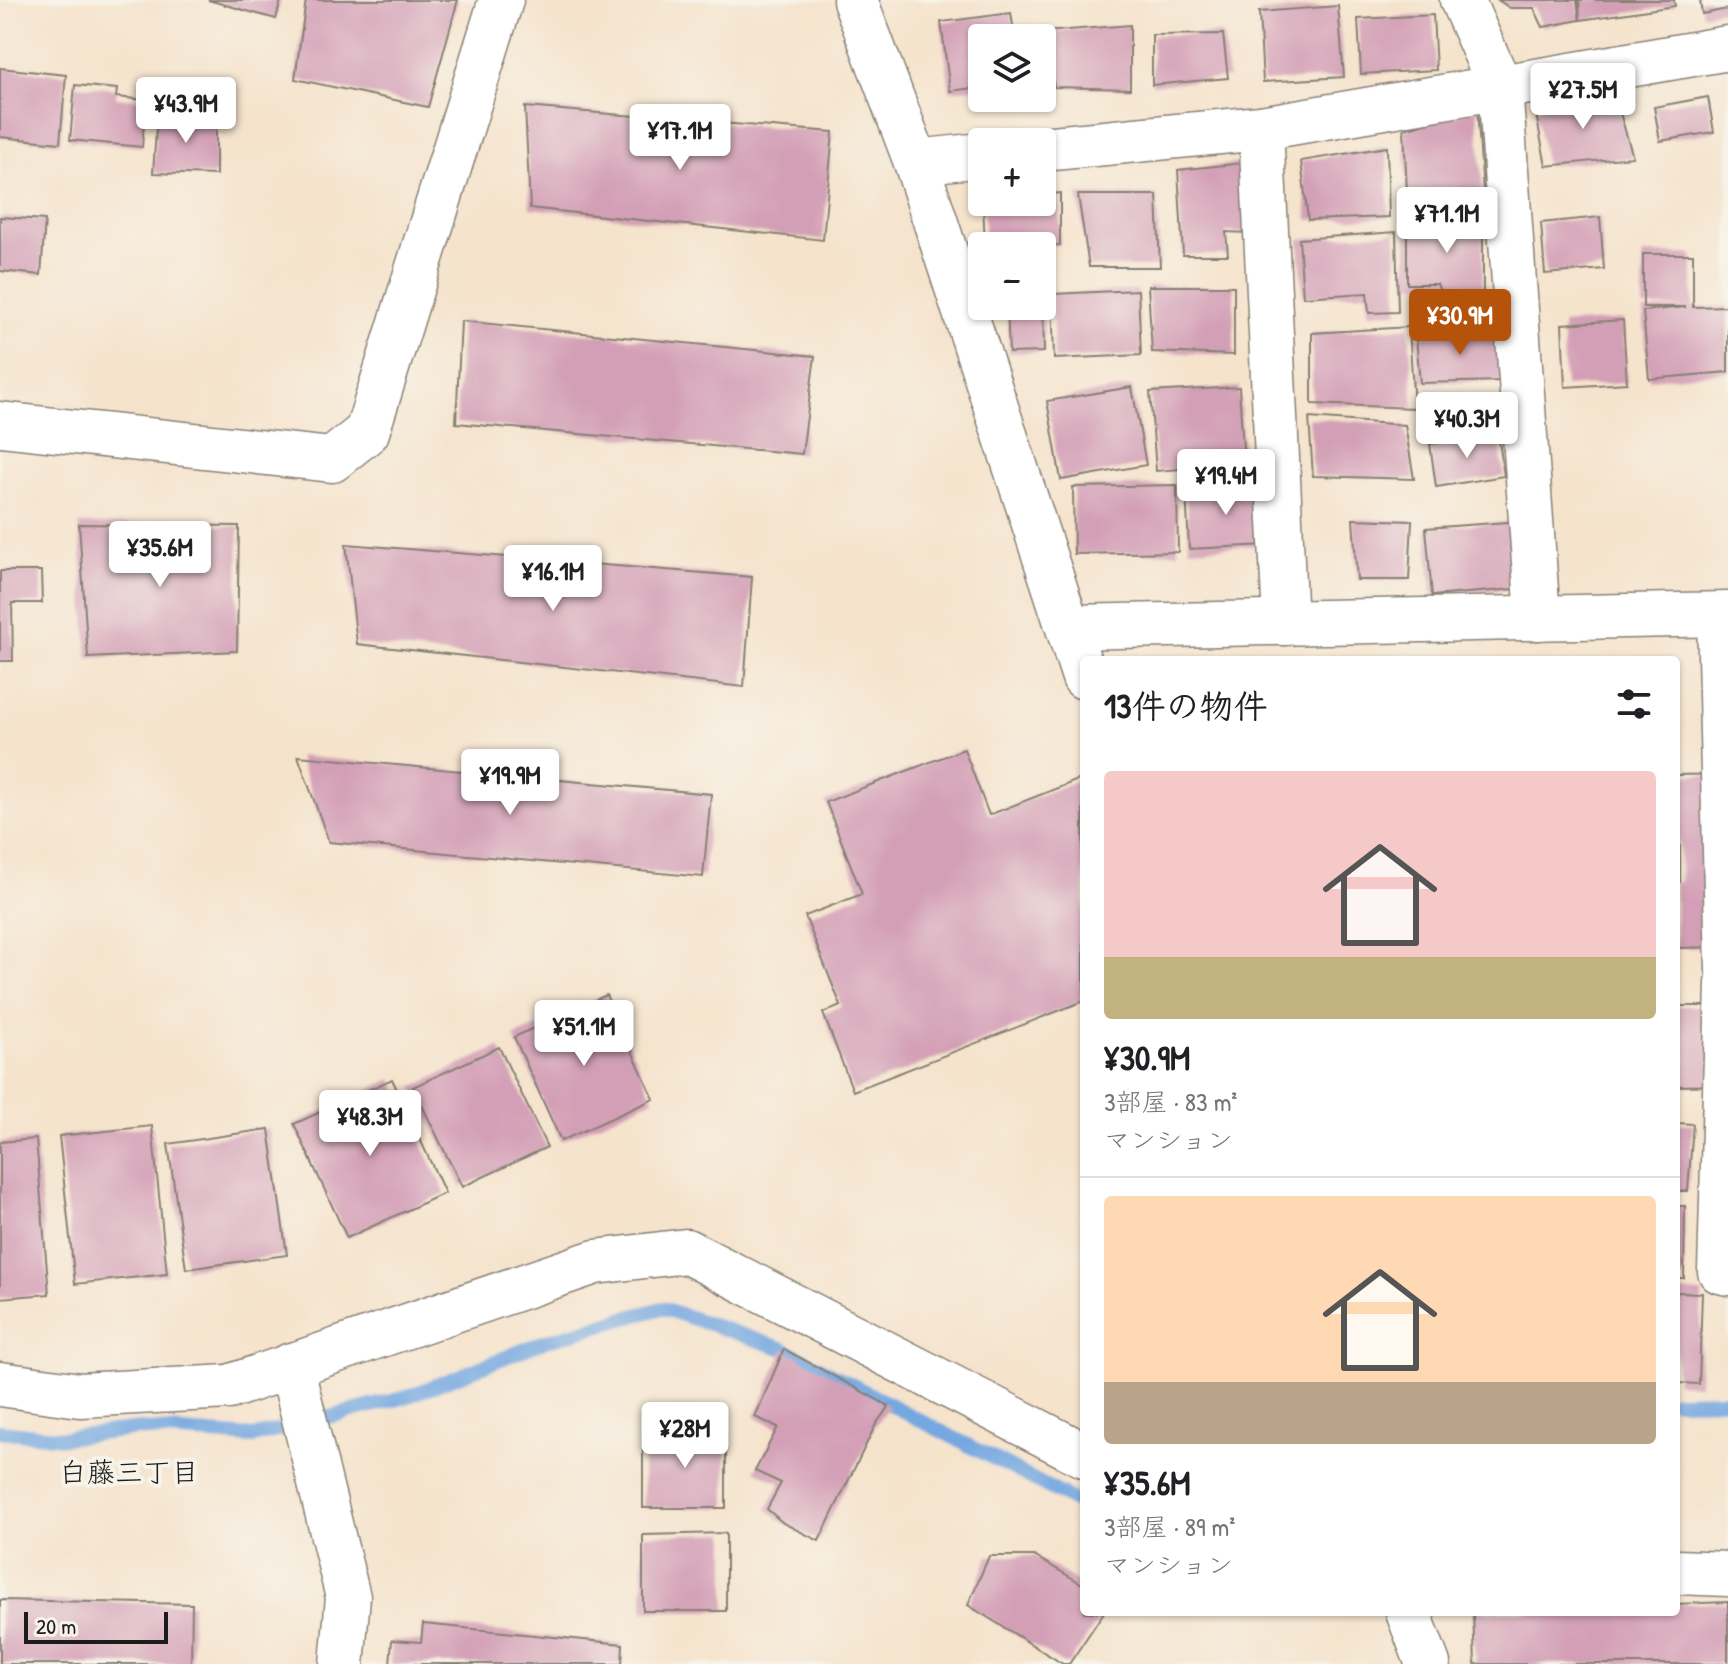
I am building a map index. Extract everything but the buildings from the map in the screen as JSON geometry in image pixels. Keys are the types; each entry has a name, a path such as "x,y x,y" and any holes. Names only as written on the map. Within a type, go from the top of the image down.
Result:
{"street":[{"path":"0,424 332,460 367,432 501,0"},
{"path":"855,0 916,162 1080,664"},
{"path":"1462,0 1500,86 1538,618"},
{"path":"1056,148 1261,128 1728,48"},
{"path":"1261,128 1285,623"},
{"path":"916,162 968,156"},
{"path":"1068,627 1724,614 1728,970"},
{"path":"1728,983 1720,1271 1728,1273"},
{"path":"0,1384 80,1395 229,1387 595,1262 686,1251 1080,1453"},
{"path":"291,1365 348,1597 342,1664"},
{"path":"1680,1572 1728,1574"},
{"path":"1410,1616 1428,1664"}],"waterway":[{"path":"0,1431 64,1438 139,1429 253,1437 406,1397 548,1340 662,1308 784,1349 1080,1504"},
{"path":"1680,1401 1728,1400"}],"district":[{"name":"白藤三丁目","path":"129,1472"}]}
